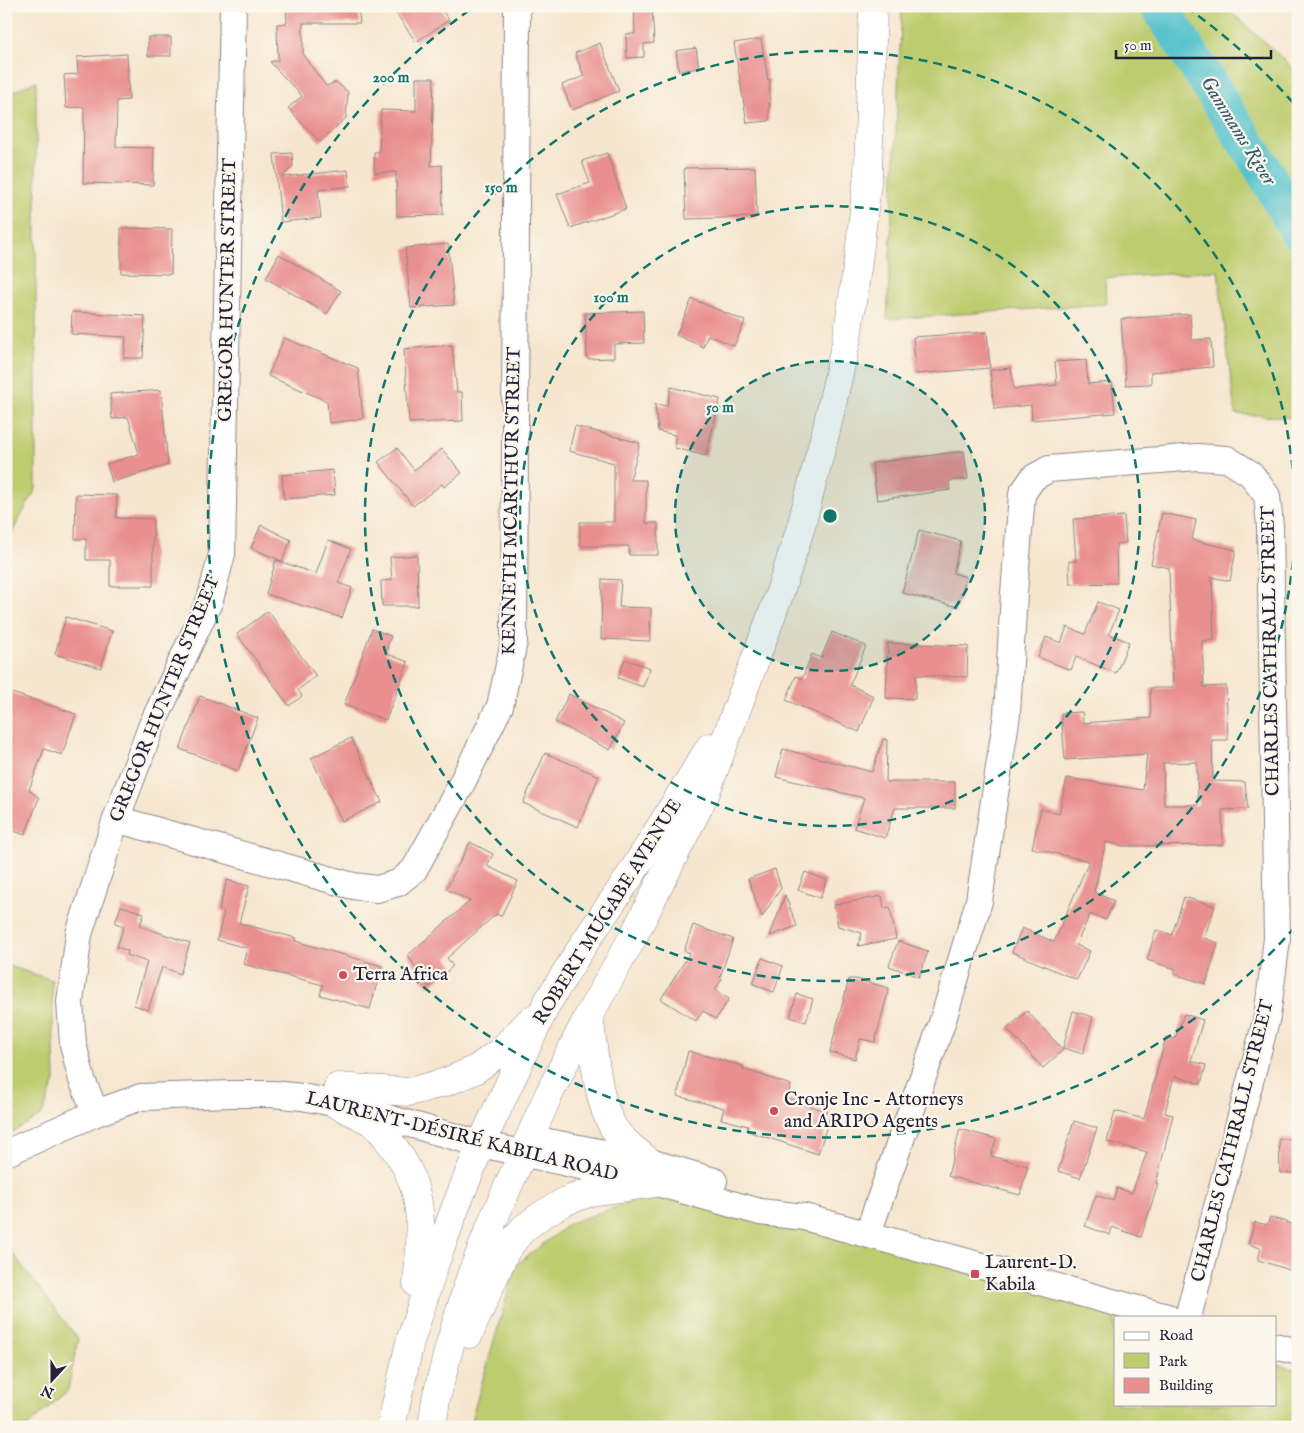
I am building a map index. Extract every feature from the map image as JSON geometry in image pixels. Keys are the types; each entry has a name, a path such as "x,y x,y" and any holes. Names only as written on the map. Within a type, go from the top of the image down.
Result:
{"main road":[{"name":"ROBERT MUGABE AVENUE","path":"432,1427 436,1399 450,1344 470,1278 548,1096 589,1015 629,944 706,792 746,688 800,530 826,431 847,338 868,173 873,6"},
{"name":"ROBERT MUGABE AVENUE","path":"392,1427 410,1342 438,1255 484,1136 547,1003 585,942 630,876 746,688"},
{"path":"336,1095 409,1092 446,1082 474,1070 501,1051 547,1003"},
{"path":"436,1427 473,1322 506,1250 523,1229 558,1205 591,1192 654,1172 614,1129 604,1109 589,1015"},
{"path":"336,1095 376,1125 404,1160 413,1179 418,1202 420,1249 410,1342"}],"street":[{"name":"GREGOR HUNTER STREET","path":"96,1113 82,1080 73,1044 70,1002 79,934 116,819 152,725 210,600 222,554 233,6"},
{"name":"KENNETH MCARTHUR STREET","path":"116,819 353,886 378,889 398,882 414,870 459,789 500,706 514,642 516,6"},
{"name":"CHARLES CATHRALL STREET","path":"868,1233 942,1023 979,901 1007,714 1022,494 1033,478 1049,469 1197,457 1227,459 1251,474 1267,496 1270,526 1277,939 1267,1017 1188,1316"},
{"name":"LAURENT-DÉSIRÉ KABILA ROAD","path":"6,1154 96,1113 141,1097 232,1094 273,1094 302,1097 336,1095 525,1146 654,1172 760,1212 804,1217 868,1233 1163,1316"},
{"path":"1276,1346 1298,1352"}],"green space":[{"path":"902,6 1224,6 1286,61 1298,76 1298,418 1235,414 1218,271 1105,278 1106,304 887,319"},
{"path":"36,81 36,489 6,543 6,95"},
{"path":"6,965 52,980 55,1081 42,1115 6,1136"},
{"path":"656,1193 804,1217 1118,1316 1114,1316 1114,1406 1276,1406 1276,1364 1298,1370 1298,1427 469,1427 516,1265 570,1223"},
{"path":"6,1245 78,1339 68,1390 27,1427 6,1427"}],"building":[{"path":"286,6 358,6 360,23 303,23 303,55 326,86 336,82 348,92 346,118 320,142 288,108 302,96 270,62 278,60 277,24 287,23"},
{"path":"391,6 439,6 449,20 416,42"},
{"path":"634,6 652,6 654,43 644,44 644,57 627,58 626,34 635,34"},
{"path":"148,37 171,37 171,56 148,56"},
{"path":"761,39 768,80 770,79 769,121 747,123 734,43"},
{"path":"600,43 619,91 572,110 562,85 584,76 575,53"},
{"path":"696,48 699,68 679,71 676,51"},
{"path":"127,54 129,100 117,101 116,147 154,148 153,185 83,183 84,107 66,108 64,75 78,74 77,57"},
{"path":"416,78 434,78 431,166 442,165 443,215 397,216 396,172 375,173 374,152 379,152 381,110 416,111"},
{"path":"292,153 293,166 282,177 348,170 350,186 318,190 321,218 281,222 274,154"},
{"path":"607,153 626,209 570,228 557,194 590,183 582,161"},
{"path":"755,167 757,217 686,219 684,168"},
{"path":"121,228 172,229 171,274 121,273"},
{"path":"448,244 454,305 411,308 405,248"},
{"path":"279,254 341,291 327,314 266,278"},
{"path":"692,299 745,321 734,346 708,335 703,347 676,335"},
{"path":"643,311 644,343 614,344 614,358 587,359 585,313"},
{"path":"72,312 145,316 143,358 124,358 126,337 71,334"},
{"path":"1190,314 1192,340 1211,339 1213,367 1151,372 1151,384 1126,385 1121,319"},
{"path":"987,332 990,368 916,374 913,337"},
{"path":"284,338 358,368 363,419 329,423 327,401 268,376"},
{"path":"452,345 457,392 462,392 463,421 409,423 404,349"},
{"path":"1086,360 1088,384 1112,382 1115,413 1032,420 1031,405 994,409 990,370 1011,368 1014,389 1057,385 1055,362"},
{"path":"671,387 720,399 706,456 675,448 675,435 658,431 655,404 667,406"},
{"path":"161,390 168,465 112,482 107,464 139,454 128,417 112,419 110,394"},
{"path":"575,426 640,443 630,480 646,480 646,523 658,523 658,555 629,555 629,546 580,546 580,522 614,522 614,463 569,451"},
{"path":"397,448 414,470 442,449 462,473 444,487 442,484 413,506 378,462"},
{"path":"964,451 968,479 949,481 950,490 877,500 872,463"},
{"path":"333,470 335,495 284,499 282,475"},
{"path":"76,494 117,495 116,518 153,519 153,586 110,586 110,560 86,560 86,539 75,539"},
{"path":"1162,513 1196,520 1192,540 1236,550 1230,581 1212,577 1214,640 1202,641 1204,687 1226,686 1228,740 1212,740 1213,781 1245,782 1248,809 1222,810 1223,845 1124,846 1106,842 1094,892 1114,901 1106,920 1090,914 1076,945 1090,951 1077,980 1012,952 1022,928 1054,942 1089,861 1032,848 1041,809 1059,814 1067,778 1143,790 1147,754 1065,760 1061,713 1082,712 1083,723 1151,718 1150,688 1173,688 1169,568 1151,564","holes":["1197,762 1198,805 1164,805 1163,763"]},
{"path":"1124,516 1126,543 1116,544 1117,583 1070,584 1069,561 1076,561 1073,519"},
{"path":"261,525 291,540 282,561 251,548"},
{"path":"919,530 961,541 953,573 966,577 958,607 902,593"},
{"path":"328,540 351,549 338,583 352,588 342,618 266,594 276,560 316,574"},
{"path":"417,555 418,606 382,606 381,581 392,580 390,557"},
{"path":"602,579 621,580 619,607 651,608 650,641 601,639"},
{"path":"1098,602 1119,610 1109,634 1129,642 1116,673 1076,657 1071,670 1038,657 1046,637 1061,643 1067,627 1085,634"},
{"path":"268,611 316,676 298,690 302,696 289,706 237,634"},
{"path":"66,617 112,631 101,668 55,654"},
{"path":"372,629 391,636 385,653 408,662 386,720 344,705"},
{"path":"832,632 866,646 850,685 874,696 859,732 786,700 796,676 802,679 812,654 821,658"},
{"path":"888,643 968,646 967,677 916,675 915,699 886,698"},
{"path":"625,659 650,668 643,687 618,678"},
{"path":"6,691 76,714 62,755 44,749 29,790 39,798 25,835 6,828"},
{"path":"569,694 624,723 610,750 555,722"},
{"path":"200,696 258,718 238,771 180,749"},
{"path":"351,738 382,802 342,821 311,758"},
{"path":"883,739 887,740 886,782 955,782 955,808 895,808 885,838 854,828 864,798 776,777 783,749 872,772"},
{"path":"545,753 599,776 578,827 523,803"},
{"path":"470,842 493,854 487,866 518,881 501,916 496,914 447,958 453,966 429,987 408,955 470,901 446,889"},
{"path":"775,869 781,888 762,917 748,879"},
{"path":"805,872 827,880 820,898 798,890"},
{"path":"227,880 249,886 239,923 296,938 295,941 382,966 370,1009 320,995 323,985 243,964 247,948 217,940 224,912 219,910"},
{"path":"785,895 797,926 770,936"},
{"path":"882,896 884,908 890,907 896,939 858,946 862,933 838,926 834,905"},
{"path":"1184,897 1215,906 1204,938 1218,943 1206,984 1174,974 1176,969 1147,960 1156,930 1172,935"},
{"path":"121,906 144,913 140,926 190,943 180,974 162,967 148,1010 134,1005 147,962 127,955 128,951 117,947 124,926 115,923"},
{"path":"693,925 733,939 720,977 722,979 715,990 729,999 716,1019 703,1011 696,1021 661,999 690,953 684,951"},
{"path":"898,941 928,951 919,977 889,966"},
{"path":"762,958 783,966 774,992 753,984"},
{"path":"849,979 856,979 889,988 875,1042 860,1039 855,1059 830,1052"},
{"path":"797,994 813,999 806,1022 790,1017"},
{"path":"1027,1011 1063,1050 1043,1068 1007,1029"},
{"path":"1073,1011 1093,1017 1083,1054 1063,1048"},
{"path":"1184,1014 1203,1020 1191,1061 1206,1065 1201,1084 1174,1076 1165,1113 1173,1115 1156,1184 1158,1184 1141,1237 1112,1227 1110,1235 1085,1226 1096,1195 1113,1201 1117,1188 1132,1193 1147,1152 1107,1142 1115,1111 1144,1119 1166,1037 1175,1039"},
{"path":"688,1051 743,1066 743,1069 791,1085 787,1098 831,1113 818,1154 747,1131 748,1126 721,1119 724,1108 677,1096"},
{"path":"1074,1121 1097,1128 1080,1178 1058,1171"},
{"path":"960,1129 996,1139 991,1156 1028,1166 1020,1195 948,1176"},
{"path":"1279,1139 1298,1139 1298,1173 1280,1173"},
{"path":"1270,1217 1298,1226 1298,1256 1293,1271 1258,1260 1261,1248 1248,1244 1255,1222 1267,1225"}],"waterway":[{"name":"Gammams River","path":"1159,6 1262,167 1298,231"}],"place":[{"name":"Terra Africa","path":"343,975"},
{"name":"Cronje Inc - Attorneys and ARIPO Agents","path":"774,1111"},
{"name":"Laurent-D. Kabila","path":"975,1274"}]}
